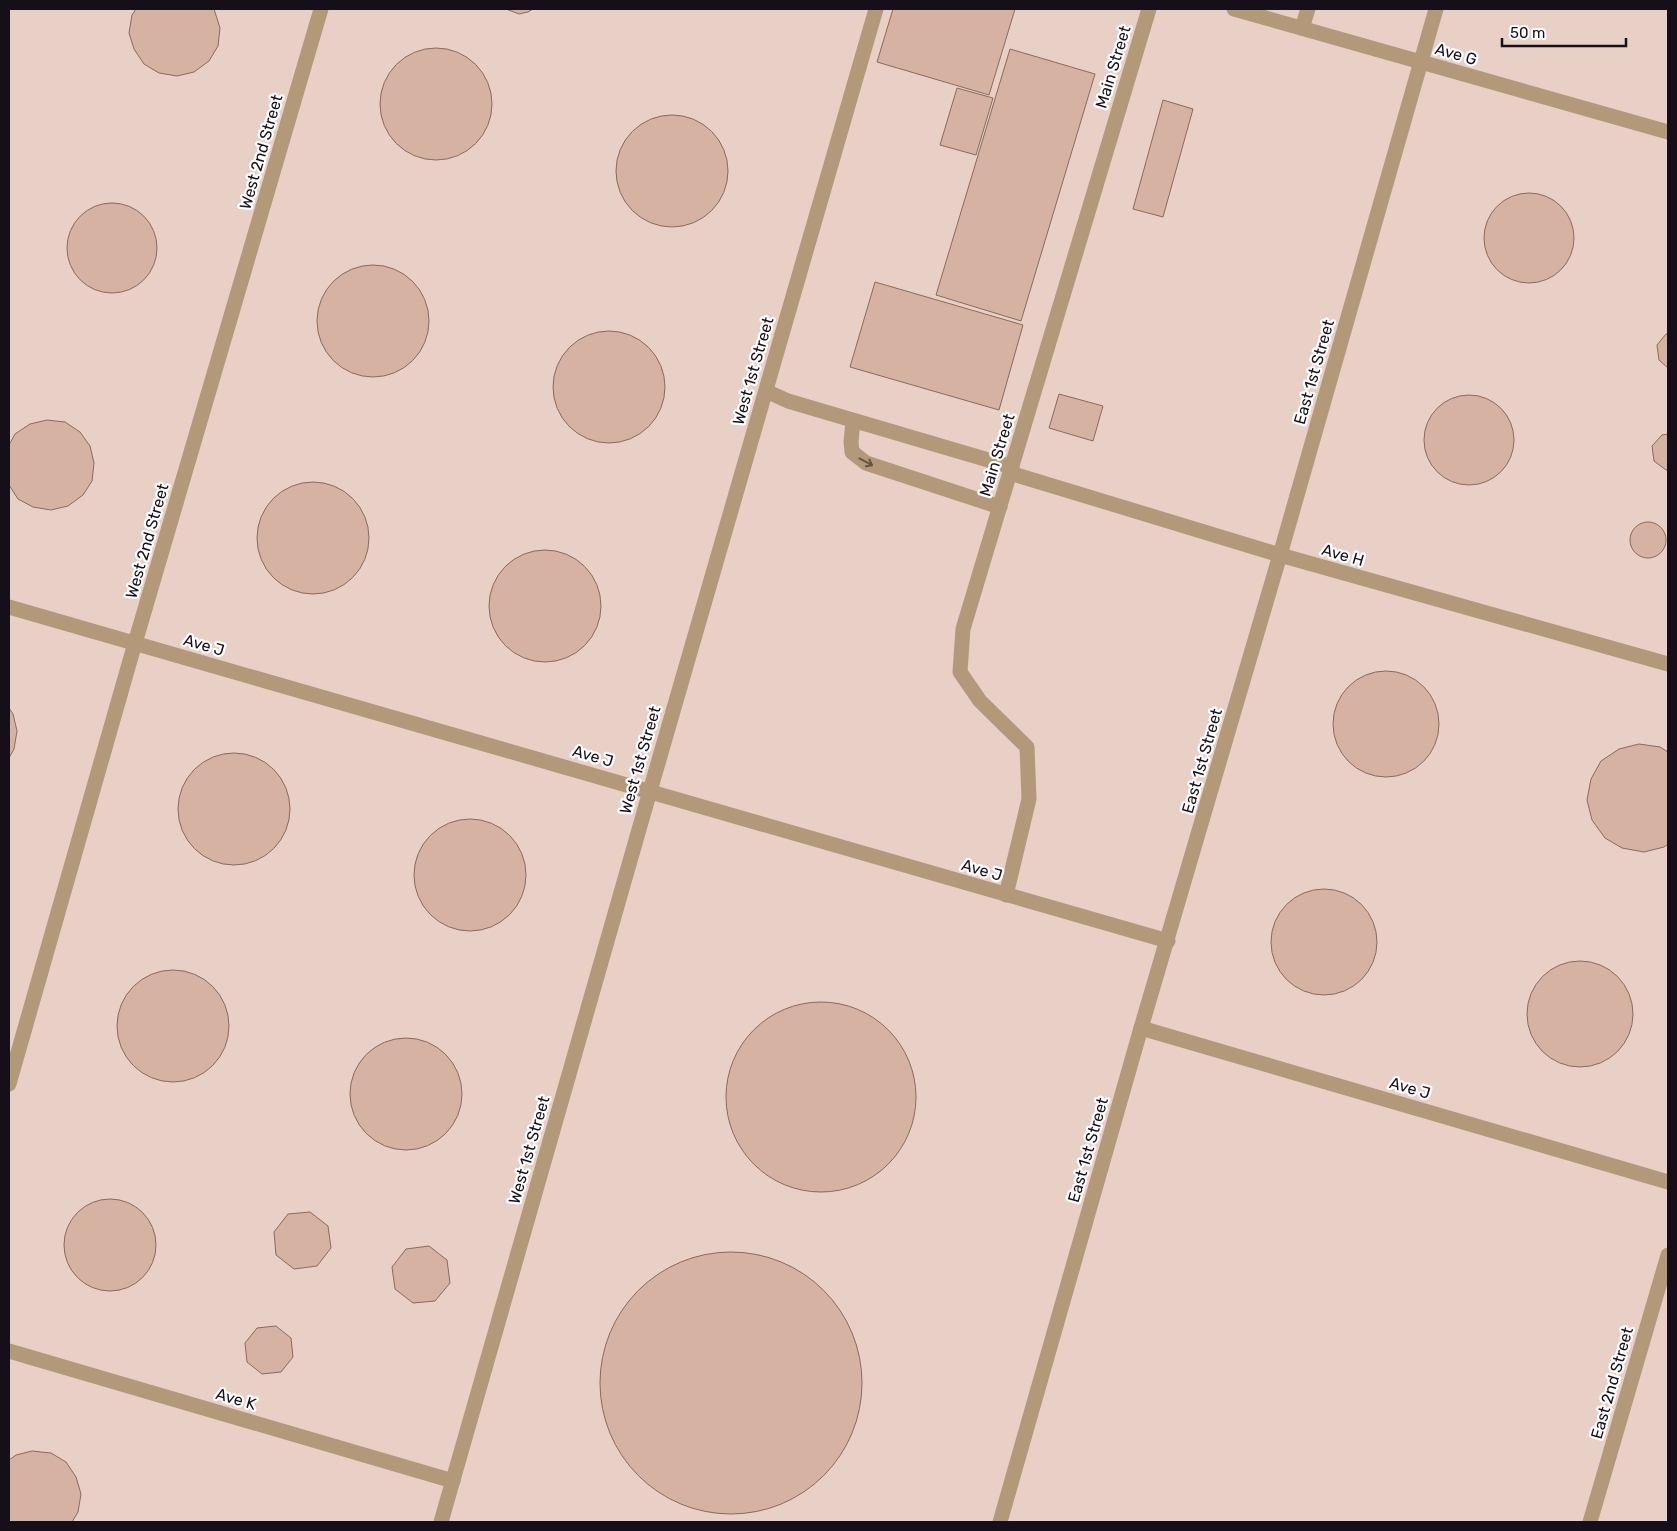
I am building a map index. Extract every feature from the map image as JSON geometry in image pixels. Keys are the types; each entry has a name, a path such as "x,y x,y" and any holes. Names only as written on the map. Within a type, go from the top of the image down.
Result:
{"street":[{"name":"West 2nd Street","path":"9,1084 135,643 321,9"},
{"name":"West 1st Street","path":"441,1522 876,9"},
{"name":"Main Street","path":"1006,894 1029,799 1027,747 980,701 960,672 963,629 1149,9"},
{"name":"Ave G","path":"1234,9 1668,132"},
{"path":"1302,28 1308,9"},
{"name":"East 1st Street","path":"1000,1522 1436,9"},
{"name":"Ave H","path":"766,391 788,401 1280,555 1668,664"},
{"path":"853,421 852,452 866,463 1000,507"},
{"name":"Ave J","path":"9,607 1168,941"},
{"name":"Ave J","path":"1141,1028 1668,1182"},
{"name":"East 2nd Street","path":"1590,1522 1668,1254"},
{"name":"Ave K","path":"9,1351 453,1481"}],"shaded area":[{"path":"9,9 1668,9 1668,1522 9,1522"}],"building":[{"path":"136,9 214,9 220,28 218,46 209,61 194,72 177,76 159,73 144,64 134,49 129,33 132,15"},
{"path":"506,9 533,9 519,14"},
{"path":"893,9 1015,9 989,95 877,62"},
{"path":"436,48 457,52 475,65 488,83 492,104 488,125 475,143 457,156 436,160 415,156 397,143 384,125 380,104 384,83 397,65 415,52"},
{"path":"1010,49 1095,74 1021,321 936,295"},
{"path":"957,88 993,98 976,155 940,145"},
{"path":"1163,100 1193,109 1163,217 1133,209"},
{"path":"672,115 693,119 711,132 724,150 728,171 724,192 711,210 693,223 672,227 651,223 633,210 620,192 616,171 620,150 633,132 651,119"},
{"path":"1529,193 1546,197 1561,206 1570,221 1574,238 1570,255 1561,270 1546,279 1529,283 1512,279 1497,270 1488,255 1484,238 1488,221 1497,206 1512,197"},
{"path":"112,203 129,207 144,216 153,231 157,248 153,265 144,280 129,289 112,293 95,289 80,280 71,265 67,248 71,231 80,216 95,207"},
{"path":"373,265 394,269 412,282 425,300 429,321 425,342 412,360 394,373 373,377 352,373 334,360 321,342 317,321 321,300 334,282 352,269"},
{"path":"875,282 1023,325 999,410 850,367"},
{"path":"609,331 630,335 648,348 661,366 665,387 661,408 648,426 630,439 609,443 588,439 570,426 557,408 553,387 557,366 570,348 588,335"},
{"path":"1668,334 1668,368 1659,360 1657,345"},
{"path":"1059,394 1103,406 1093,441 1049,428"},
{"path":"1469,395 1486,399 1501,408 1510,423 1514,440 1510,457 1501,472 1486,481 1469,485 1452,481 1437,472 1428,457 1424,440 1428,423 1437,408 1452,399"},
{"path":"47,420 65,422 80,432 90,446 94,463 92,481 83,495 68,506 51,510 33,507 18,499 9,485 9,445 15,434 30,424"},
{"path":"1668,434 1668,470 1666,470 1654,461 1652,446 1662,435"},
{"path":"313,482 334,486 352,499 365,517 369,538 365,559 352,577 334,590 313,594 292,590 274,577 261,559 257,538 261,517 274,499 292,486"},
{"path":"1648,522 1655,523 1661,527 1665,533 1665,547 1661,553 1655,557 1648,558 1641,557 1635,553 1631,547 1630,540 1631,533 1635,527 1641,523"},
{"path":"545,550 566,554 584,567 597,585 601,606 597,627 584,645 566,658 545,662 524,658 506,645 493,627 489,606 493,585 506,567 524,554"},
{"path":"1386,671 1406,675 1424,686 1435,704 1439,724 1435,744 1424,762 1406,773 1386,777 1366,773 1348,762 1337,744 1333,724 1337,704 1348,686 1366,675"},
{"path":"9,708 13,714 17,731 14,749 9,758"},
{"path":"1639,744 1660,747 1668,752 1668,844 1664,847 1644,852 1622,848 1605,838 1592,820 1587,800 1591,779 1601,761 1619,749"},
{"path":"234,753 255,757 273,770 286,788 290,809 286,830 273,848 255,861 234,865 213,861 195,848 182,830 178,809 182,788 195,770 213,757"},
{"path":"470,819 491,823 509,836 522,854 526,875 522,896 509,914 491,927 470,931 449,927 431,914 418,896 414,875 418,854 431,836 449,823"},
{"path":"1324,889 1344,893 1362,904 1373,922 1377,942 1373,962 1362,980 1344,991 1324,995 1304,991 1286,980 1275,962 1271,942 1275,922 1286,904 1304,893"},
{"path":"1580,961 1600,965 1618,976 1629,994 1633,1014 1629,1034 1618,1052 1600,1063 1580,1067 1560,1063 1542,1052 1531,1034 1527,1014 1531,994 1542,976 1560,965"},
{"path":"173,970 194,974 212,987 225,1005 229,1026 225,1047 212,1065 194,1078 173,1082 152,1078 134,1065 121,1047 117,1026 121,1005 134,987 152,974"},
{"path":"812,1002 830,1002 849,1006 866,1013 881,1023 895,1037 905,1052 912,1069 916,1097 912,1125 905,1142 895,1157 881,1171 866,1181 849,1188 830,1192 812,1192 793,1188 776,1181 761,1171 747,1157 737,1142 730,1125 726,1106 726,1088 730,1069 737,1052 747,1037 761,1023 776,1013 793,1006"},
{"path":"406,1038 427,1042 445,1055 458,1073 462,1094 458,1115 445,1133 427,1146 406,1150 385,1146 367,1133 354,1115 350,1094 354,1073 367,1055 385,1042"},
{"path":"110,1199 127,1203 142,1213 152,1228 156,1245 152,1262 142,1277 127,1287 110,1291 93,1287 78,1277 68,1262 64,1245 68,1228 78,1213 93,1203"},
{"path":"310,1212 328,1226 331,1248 317,1266 294,1269 276,1255 274,1232 288,1214"},
{"path":"429,1246 447,1260 450,1283 435,1301 413,1303 395,1289 392,1267 406,1249"},
{"path":"731,1252 757,1255 781,1262 804,1274 824,1290 840,1310 852,1333 859,1357 862,1383 859,1409 852,1433 840,1456 824,1476 804,1492 781,1504 757,1511 731,1514 705,1511 681,1504 658,1492 638,1476 622,1456 610,1433 603,1409 600,1383 603,1357 610,1333 622,1310 638,1290 658,1274 681,1262 705,1255"},
{"path":"276,1326 291,1338 293,1357 281,1372 262,1374 247,1362 245,1343 257,1328"},
{"path":"32,1451 51,1453 66,1462 76,1477 81,1494 78,1512 72,1522 9,1522 9,1460 16,1455"}]}
